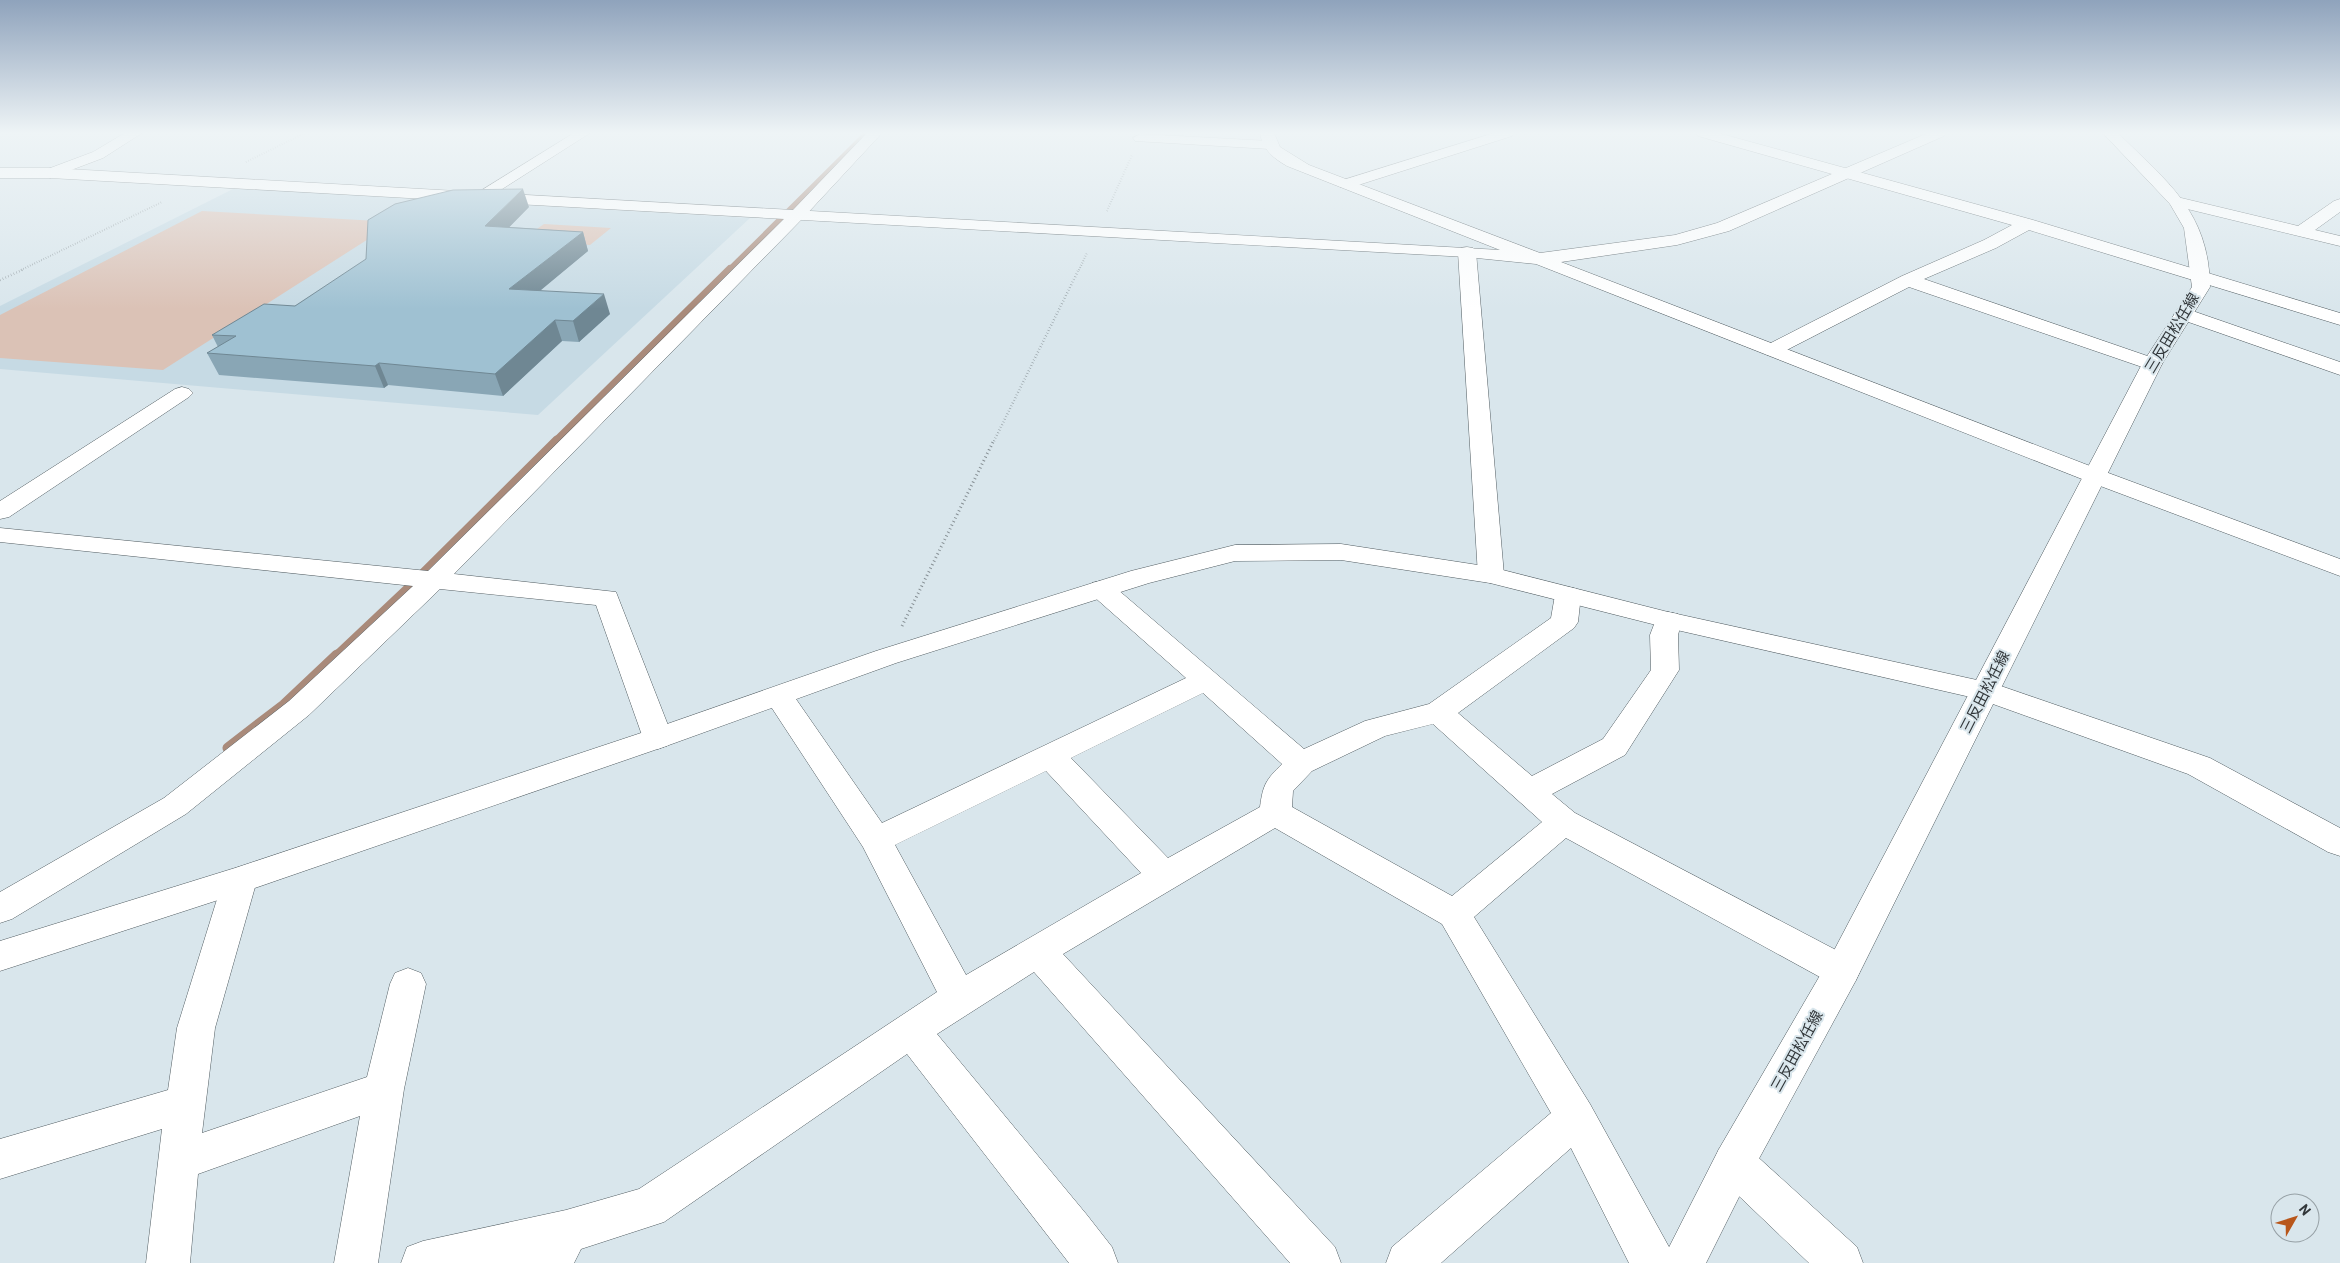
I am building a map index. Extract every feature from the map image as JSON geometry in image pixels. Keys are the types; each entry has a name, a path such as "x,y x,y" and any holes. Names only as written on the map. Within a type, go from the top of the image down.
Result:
{"street":[{"path":"387,192 1468,252 1536,259 1593,253 1677,240 1723,226 1802,192"},
{"path":"479,197 487,192"},
{"path":"0,909 175,806 299,708 819,192"},
{"path":"1366,192 2095,476 2340,568"},
{"path":"1913,192 2027,224 2340,319"},
{"name":"三反田松任線","path":"1683,1263 1734,1163 1842,971 2152,364 2201,287 2192,228 2177,202 2167,192"},
{"path":"2177,202 2340,241"},
{"path":"2302,231 2340,204"},
{"path":"1772,350 1908,280 1990,244 2027,224"},
{"path":"1468,252 1491,575"},
{"path":"1908,280 2152,364"},
{"path":"2184,314 2340,369"},
{"path":"0,512 182,393"},
{"path":"0,535 607,598 658,738"},
{"path":"0,956 240,880 658,738 886,658 1140,576 1236,553 1341,552 1491,575 1668,620 1985,691 2199,766 2340,843"},
{"path":"1101,589 1301,763"},
{"path":"1275,813 1278,787 1301,763 1376,728 1439,712 1564,622 1568,595"},
{"path":"1529,792 1614,747 1665,670 1664,635 1668,620"},
{"path":"876,840 1206,680"},
{"path":"779,696 876,840 960,998"},
{"path":"1439,712 1563,822 1842,971"},
{"path":"1050,755 1164,876"},
{"path":"423,1263 559,1247 649,1207 960,998 1164,876 1275,813"},
{"path":"1275,813 1454,914 1576,1117 1652,1263"},
{"path":"1454,914 1563,822"},
{"path":"168,1263 178,1161 196,1028 240,880"},
{"path":"1038,951 1319,1263"},
{"path":"356,1263 384,1088 408,984"},
{"path":"911,1031 1072,1230 1096,1263"},
{"path":"178,1161 384,1088"},
{"path":"0,1159 186,1103"},
{"path":"1408,1263 1576,1117"},
{"path":"1734,1163 1842,1263"}],"path":[{"path":"0,280 184,192"},
{"path":"886,658 1115,192"}],"shaded area":[{"path":"227,192 303,192 750,218 538,415 0,369 0,306"},
{"path":"202,211 395,222 163,370 0,358 0,315"},
{"path":"544,224 611,228 590,245 521,240"}],"building":[{"path":"445,192 520,192 485,226 583,232 509,289 604,294 573,321 555,320 495,374 379,363 375,366 207,353 236,336 212,335 264,304 295,306 366,259 368,220 395,204"}],"waterway":[{"path":"729,270 808,192"},
{"path":"556,441 730,269"},
{"path":"336,656 407,589 557,440"},
{"path":"228,748 284,705 337,655"}]}
